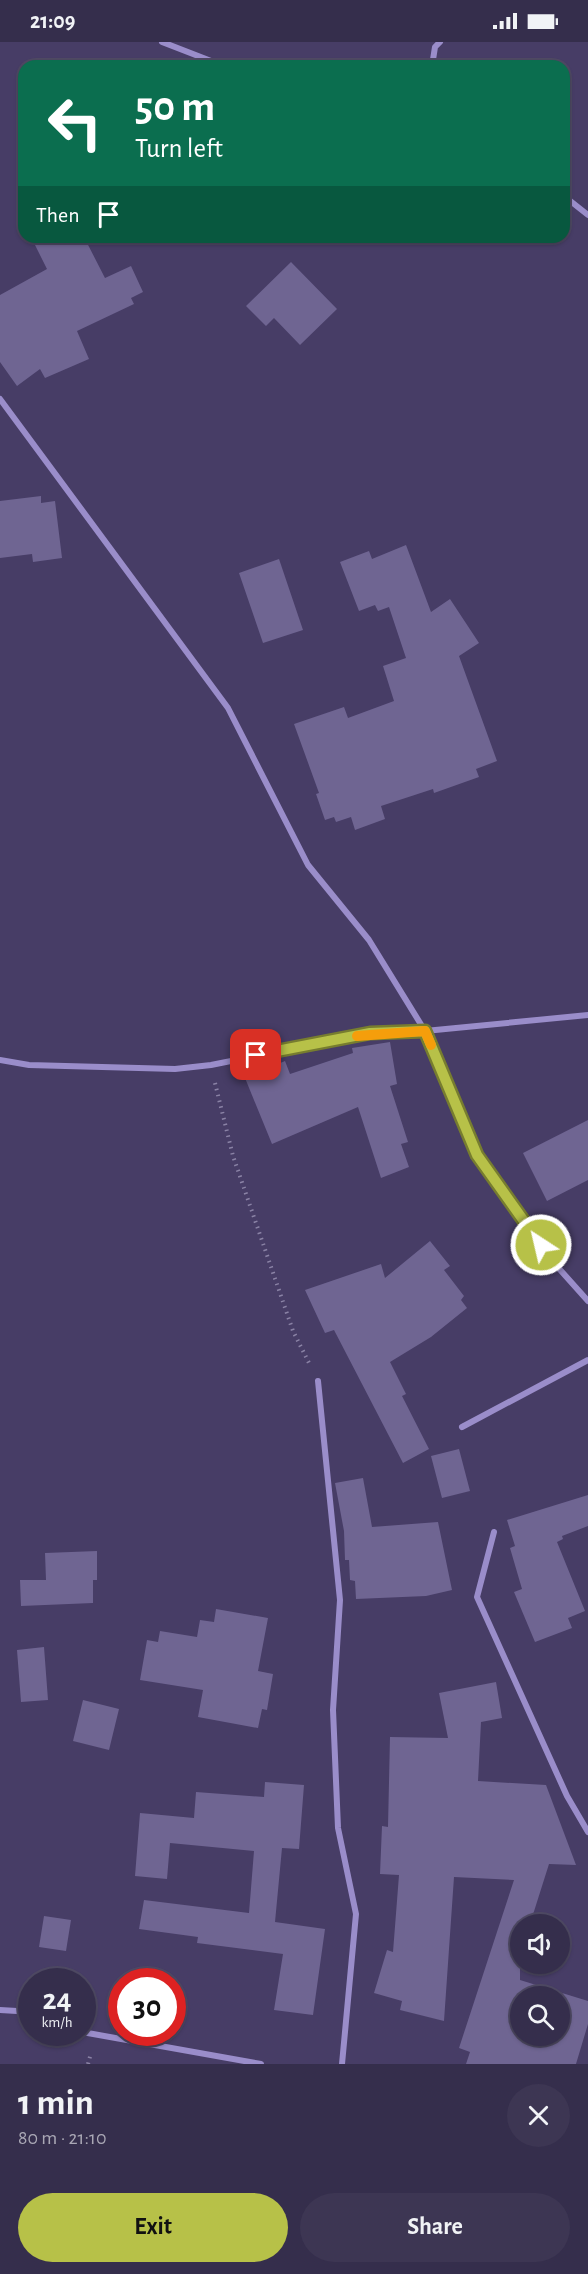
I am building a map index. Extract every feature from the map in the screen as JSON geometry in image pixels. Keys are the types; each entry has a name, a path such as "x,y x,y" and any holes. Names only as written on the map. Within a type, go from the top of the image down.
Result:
{"street":[{"path":"162,42 208,60"},
{"path":"433,60 435,47 440,42"},
{"path":"570,201 588,215"},
{"path":"0,399 228,708 308,865 369,940 425,1031 477,1155 554,1263 588,1301"},
{"path":"0,1059 29,1065 175,1069 211,1065 370,1033 425,1031 588,1015"},
{"path":"462,1427 588,1360"},
{"path":"318,1381 340,1600 333,1710 338,1828 356,1914 342,2064"},
{"path":"494,1532 477,1597 567,1796 588,1832"},
{"path":"0,2010 18,2011"},
{"path":"96,2035 261,2064"}],"path":[{"path":"211,1065 233,1156 292,1331 318,1381"}],"building":[{"path":"34,243 87,243 105,278 131,266 143,292 131,298 134,304 77,331 89,359 45,378 40,369 17,386 0,362 0,295 47,269"},
{"path":"291,262 337,309 300,345 274,318 266,326 246,306"},
{"path":"41,496 41,503 55,501 62,558 33,562 32,554 0,558 0,501"},
{"path":"406,545 431,612 450,599 479,643 459,656 497,761 476,769 479,777 434,793 433,789 381,806 385,819 355,830 351,817 336,822 334,817 325,820 316,794 319,793 294,724 344,707 348,718 394,701 383,666 406,658 389,607 378,611 375,605 359,611 340,562 369,551 372,559"},
{"path":"279,559 303,630 263,643 239,573"},
{"path":"390,1042 397,1084 390,1086 408,1142 401,1144 409,1167 381,1178 358,1107 272,1144 245,1078 285,1061 290,1074 353,1053 352,1048"},
{"path":"588,1120 588,1180 547,1201 523,1153"},
{"path":"430,1241 450,1266 444,1270 464,1296 461,1300 467,1308 431,1337 390,1362 406,1394 402,1396 429,1449 403,1463 334,1330 325,1333 305,1290 381,1264 385,1278"},
{"path":"459,1449 470,1491 442,1498 431,1456"},
{"path":"363,1478 372,1527 438,1522 452,1590 426,1596 356,1599 355,1581 350,1580 349,1560 345,1560 344,1531 335,1483"},
{"path":"588,1495 588,1526 562,1536 563,1539 557,1542 585,1611 568,1618 572,1628 535,1642 514,1592 522,1589 510,1548 515,1546 507,1520"},
{"path":"97,1551 97,1580 93,1580 93,1603 21,1606 20,1580 46,1580 45,1553"},
{"path":"216,1609 268,1618 258,1671 273,1674 267,1710 262,1709 258,1728 198,1717 203,1690 140,1680 147,1640 158,1642 160,1631 197,1637 200,1620 214,1622"},
{"path":"44,1647 48,1700 21,1702 17,1650"},
{"path":"496,1682 502,1718 481,1722 478,1781 546,1785 576,1865 549,1864 533,1914 510,1914 510,1974 520,1974 520,1980 539,1986 510,1986 510,2046 570,2046 570,1995 588,2001 588,2024 576,2064 466,2064 470,2052 459,2048 514,1880 454,1877 444,2021 400,2010 402,2001 374,1993 387,1950 393,1952 399,1875 380,1874 382,1826 388,1827 390,1737 448,1738 439,1693"},
{"path":"83,1700 119,1709 109,1750 73,1741"},
{"path":"265,1782 304,1785 299,1849 282,1848 275,1922 325,1929 313,2015 274,2010 283,1954 197,1943 198,1937 139,1929 144,1900 249,1913 254,1851 170,1843 167,1879 135,1876 140,1813 194,1818 196,1792 264,1797"},
{"path":"44,1916 71,1920 66,1951 39,1947"}],"slow traffic":[{"path":"357,1036 370,1033 425,1031 431,1045"}],"route":[{"path":"256,1055 370,1033 425,1031 477,1155 541,1245"}]}
